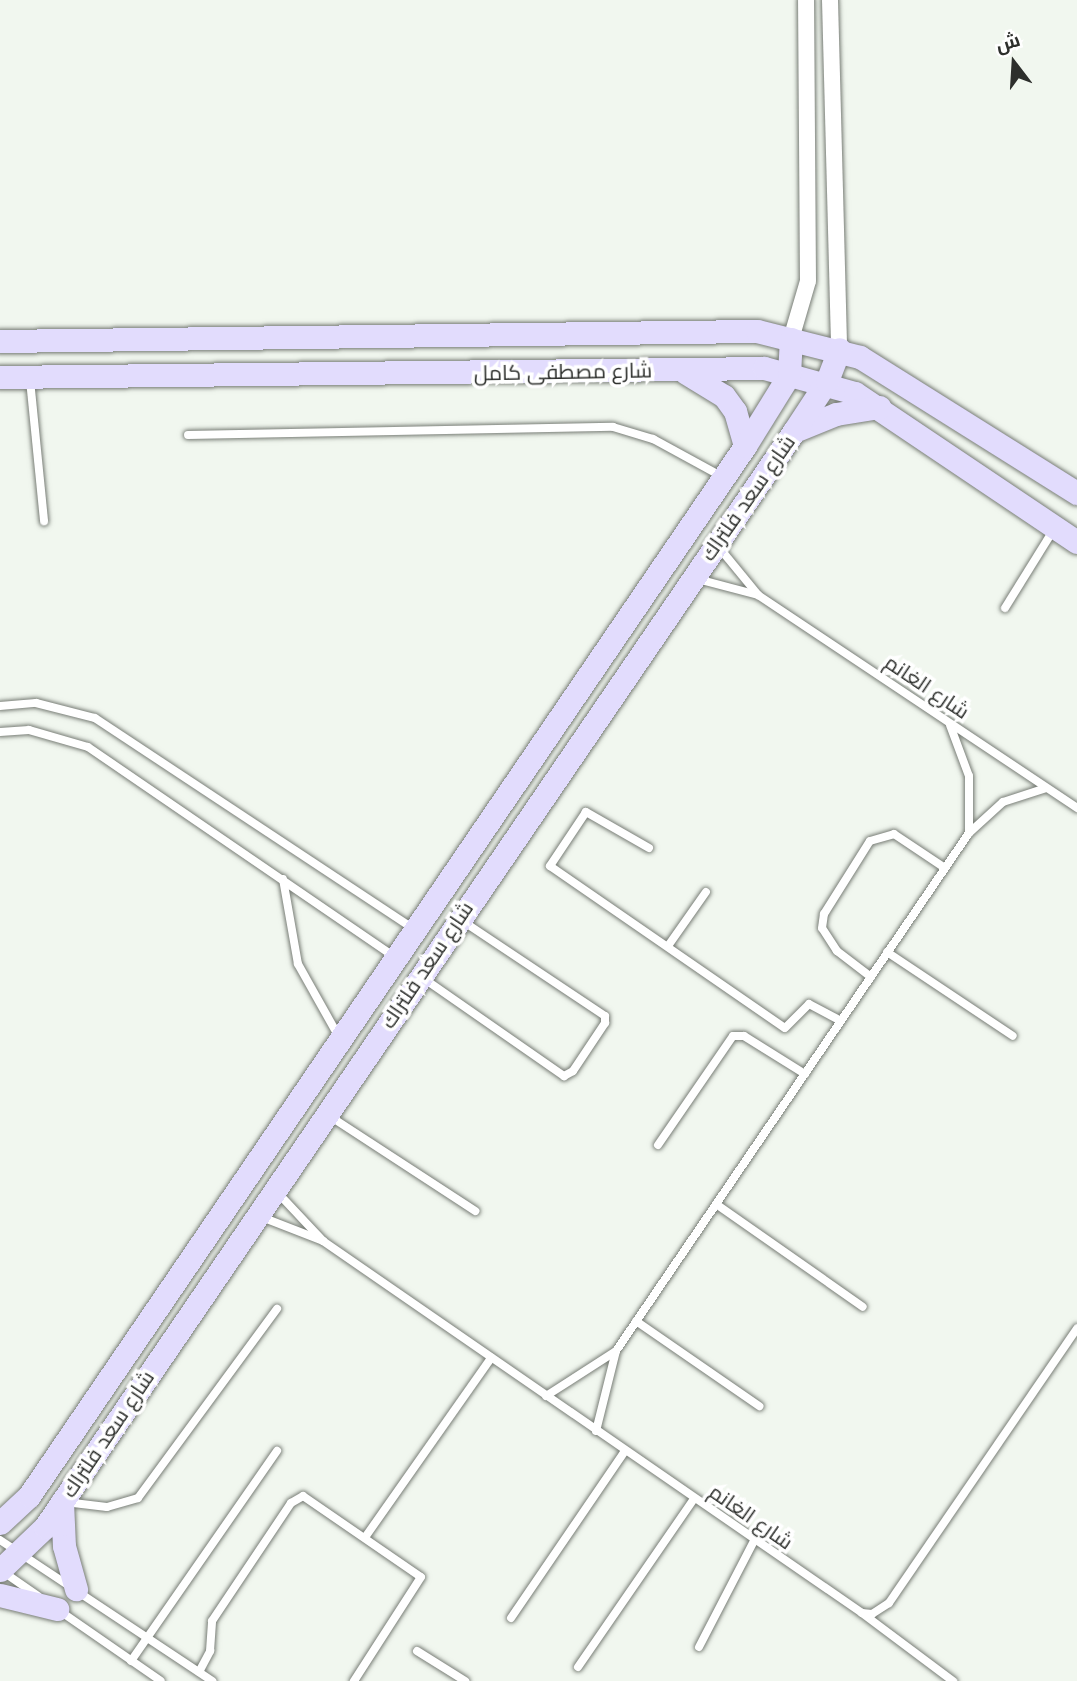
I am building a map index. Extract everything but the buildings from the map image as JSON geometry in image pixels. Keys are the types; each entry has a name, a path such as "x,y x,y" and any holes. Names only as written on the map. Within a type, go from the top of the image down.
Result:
{"street":[{"path":"792,339 808,281 806,0"},
{"path":"830,0 839,349"},
{"path":"809,230 835,230"},
{"name":"شارع مصطفى كامل","path":"0,341 757,331 839,349 933,399 1077,494"},
{"name":"شارع سعد فلتراك","path":"0,1523 29,1496 745,446 789,374 792,339"},
{"name":"شارع سعد فلتراك","path":"0,1570 23,1553 62,1502 458,918 794,431 827,381 839,349"},
{"name":"شارع مصطفى كامل","path":"0,377 764,368 827,381 879,407 1077,541"},
{"path":"676,370 710,384 724,396 738,419 745,446"},
{"path":"794,431 836,414 879,407"},
{"path":"691,525 716,544"},
{"path":"667,560 693,577"},
{"path":"415,930 439,946"},
{"path":"396,958 420,976"},
{"path":"248,1174 274,1189"},
{"path":"232,1199 256,1214"},
{"path":"62,1502 64,1546 76,1589"},
{"path":"0,1595 57,1609"}],"lane":[{"path":"29,377 44,521"},
{"path":"188,435 613,427 653,439 723,478"},
{"path":"1005,608 1056,527"},
{"name":"شارع الغانم","path":"716,544 758,595 1077,808"},
{"name":"شارع الغانم","path":"693,577 758,595"},
{"path":"0,706 36,704 95,718 415,930"},
{"path":"948,722 969,776 969,833"},
{"path":"0,732 29,730 88,747 396,958"},
{"path":"596,1431 616,1351 969,833 1003,802 1046,788"},
{"path":"649,848 589,811 550,866 785,1028 808,1004 841,1021"},
{"path":"871,976 832,946 822,928 824,914 870,841 894,834 945,869"},
{"path":"283,879 298,964 341,1040"},
{"path":"668,946 706,892"},
{"path":"420,976 559,1073 569,1075 580,1062 605,1016 458,918"},
{"path":"887,952 1013,1035"},
{"path":"658,1145 733,1036 744,1036 805,1074"},
{"path":"326,1113 475,1211"},
{"name":"شارع الغانم","path":"274,1189 323,1241 862,1613 953,1681"},
{"path":"716,1204 863,1307"},
{"name":"شارع الغانم","path":"256,1214 323,1241"},
{"path":"62,1502 107,1507 138,1498 276,1309"},
{"path":"636,1321 759,1406"},
{"path":"862,1613 872,1614 889,1603 1077,1328"},
{"path":"546,1396 616,1351"},
{"path":"366,1536 491,1358"},
{"path":"131,1661 277,1451"},
{"path":"511,1618 625,1451"},
{"path":"199,1672 210,1651 212,1621 291,1503 310,1498 415,1568 422,1584 354,1681"},
{"path":"578,1667 694,1499"},
{"path":"0,1540 212,1681"},
{"path":"699,1647 754,1541"},
{"path":"0,1570 161,1681"},
{"path":"417,1651 465,1681"}]}
